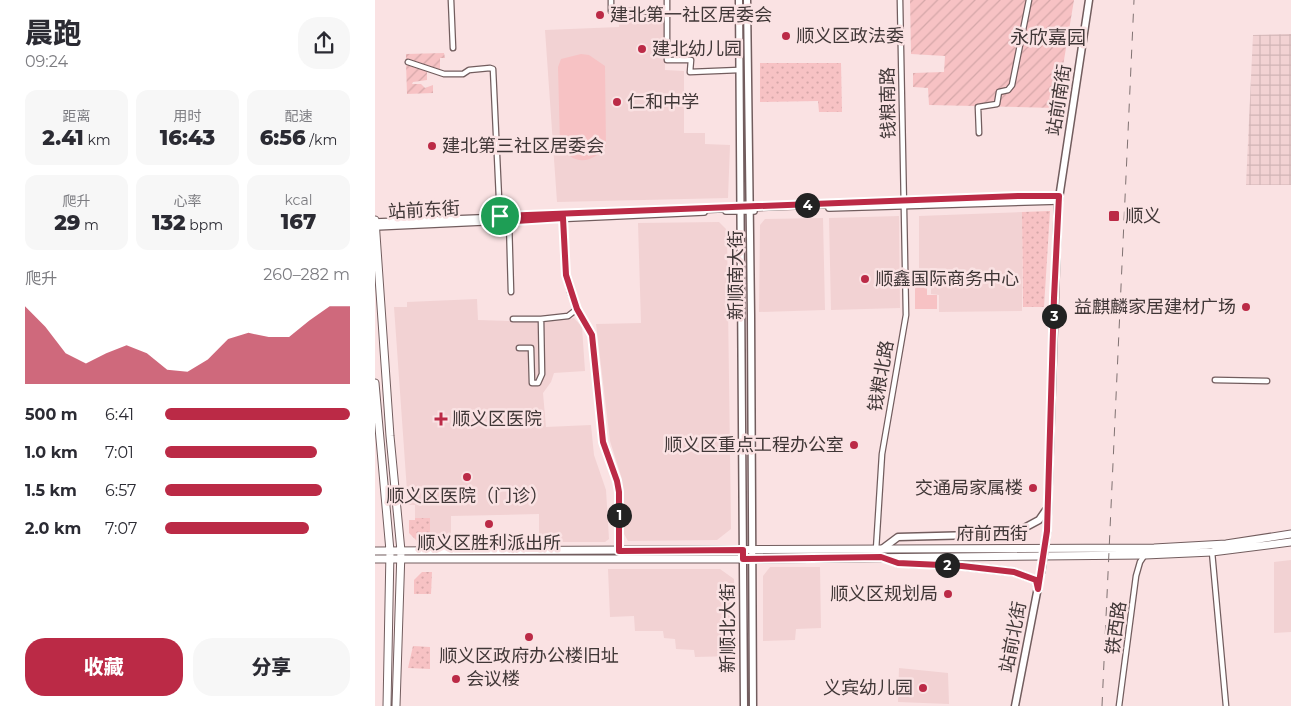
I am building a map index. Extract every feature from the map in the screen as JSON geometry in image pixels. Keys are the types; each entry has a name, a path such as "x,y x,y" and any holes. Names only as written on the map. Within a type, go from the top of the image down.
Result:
{"main road":[{"name":"新顺南大街","path":"739,0 739,70 745,209 753,550"},
{"name":"新顺南大街","path":"743,550 747,0"},
{"name":"站前南街","path":"1059,200 1089,0"},
{"path":"1038,589 1036,580 1014,572 962,566 898,563 879,553 898,537 1013,534 1044,516 1048,504 1059,200"},
{"path":"375,224 390,436 401,555 396,706"},
{"path":"375,383 390,555 387,706"},
{"name":"站前北街","path":"1015,706 1041,573 1047,531 1048,504"},
{"name":"府前西街","path":"401,555 753,559 879,553 1178,548 1226,544 1291,534"},
{"name":"府前西街","path":"401,555 743,550 1145,555 1211,552 1291,542"},
{"name":"新顺北大街","path":"743,550 744,706"},
{"name":"新顺北大街","path":"753,550 753,706"},
{"path":"375,551 390,555 401,555"},
{"path":"375,559 390,555"}],"street":[{"path":"451,0 453,48"},
{"path":"611,0 611,12 667,12"},
{"path":"667,0 667,60 691,60 690,72 739,70"},
{"name":"钱粮南路","path":"900,0 903,203"},
{"path":"979,133 979,107 997,104 999,92 1008,90 1011,85 1029,0"},
{"path":"408,62 444,74 463,74 469,70 493,69 500,219"},
{"path":"745,209 1059,200"},
{"name":"钱粮北路","path":"879,553 882,454 905,315 903,203"},
{"name":"站前东街","path":"500,219 509,221 745,209"},
{"name":"站前东街","path":"375,224 745,209"},
{"path":"563,218 566,275 577,309 592,335 603,442 619,492 619,551"},
{"path":"509,221 511,292"},
{"path":"513,319 541,319 568,316 577,309"},
{"path":"519,348 531,348 532,383 538,383 542,374 541,319"},
{"path":"1215,380 1267,381"},
{"path":"1211,552 1226,706"},
{"name":"铁西路","path":"1119,706 1136,576 1140,562 1145,555"}],"shaded area":[{"path":"910,0 1074,0 1056,108 929,105 928,88 913,87 913,73 944,72 945,56 911,54"},
{"name":"仁和中学","path":"619,13 665,13 665,70 684,71 684,133 705,133 705,144 730,145 728,198 557,202 545,30 619,27"},
{"path":"1291,34 1291,185 1246,185 1253,35"},
{"path":"444,53 445,58 440,58 440,69 429,68 406,59 406,54"},
{"path":"581,54 589,55 605,66 606,147 594,157 582,160 571,157 560,145 558,67 561,59"},
{"path":"406,63 427,71 427,80 413,82 412,84 421,84 425,88 433,85 433,93 407,94"},
{"path":"760,63 841,63 842,112 819,112 818,101 760,102"},
{"path":"1050,211 1044,307 1023,307 1022,212"},
{"path":"1022,212 1022,311 939,312 939,295 931,294 931,271 919,270 919,216"},
{"name":"顺鑫国际商务中心","path":"899,216 900,308 831,310 829,218"},
{"path":"823,218 825,310 759,312 760,225 765,219"},
{"path":"719,222 727,230 731,529 717,540 628,541 624,534 622,479 610,441 596,324 641,323 638,223"},
{"path":"927,272 927,295 937,295 937,309 915,309 915,273"},
{"name":"顺义区医院","path":"477,299 478,320 542,322 574,318 582,327 585,371 554,373 551,382 543,393 546,427 591,425 594,455 606,490 609,539 605,542 539,542 539,514 451,516 451,539 430,539 430,518 415,518 415,505 408,505 394,307 407,307 407,302"},
{"path":"415,518 430,518 430,541 417,541 409,533 409,520 415,520"},
{"path":"1291,560 1291,632 1274,633 1274,562"},
{"path":"770,567 820,567 821,628 796,629 795,640 763,641 763,576"},
{"path":"608,569 720,569 734,579 735,656 695,657 694,650 676,649 675,639 664,638 663,631 635,631 634,616 610,617"},
{"path":"422,572 432,572 431,594 414,594 414,580"},
{"path":"413,646 430,647 430,669 408,668"},
{"name":"义宾幼儿园","path":"899,668 948,673 949,704 898,702"}],"railway":[{"path":"1102,706 1134,0"}],"place":[{"name":"建北第一社区居委会","path":"600,15"},
{"name":"顺义区政法委","path":"786,36"},
{"name":"建北幼儿园","path":"642,49"},
{"name":"仁和中学","path":"617,102"},
{"name":"建北第三社区居委会","path":"432,146"},
{"name":"顺义","path":"1114,216"},
{"name":"顺鑫国际商务中心","path":"865,279"},
{"name":"益麒麟家居建材广场","path":"1246,307"},
{"name":"顺义区医院","path":"441,419"},
{"name":"顺义区重点工程办公室","path":"854,445"},
{"name":"顺义区医院（门诊）","path":"467,477"},
{"name":"交通局家属楼","path":"1033,488"},
{"name":"顺义区胜利派出所","path":"489,524"},
{"name":"顺义区规划局","path":"948,594"},
{"name":"顺义区政府办公楼旧址","path":"529,637"},
{"name":"会议楼","path":"456,679"},
{"name":"义宾幼儿园","path":"923,688"}],"district":[{"name":"永欣嘉园","path":"1048,37"}],"route":[{"path":"1059,196 1047,531 1038,589 1036,580 1014,572 962,566 898,563 881,557 743,559 743,550 619,551 619,492 603,442 592,335 577,309 566,275 563,218 501,222 500,216 1059,196"}]}
